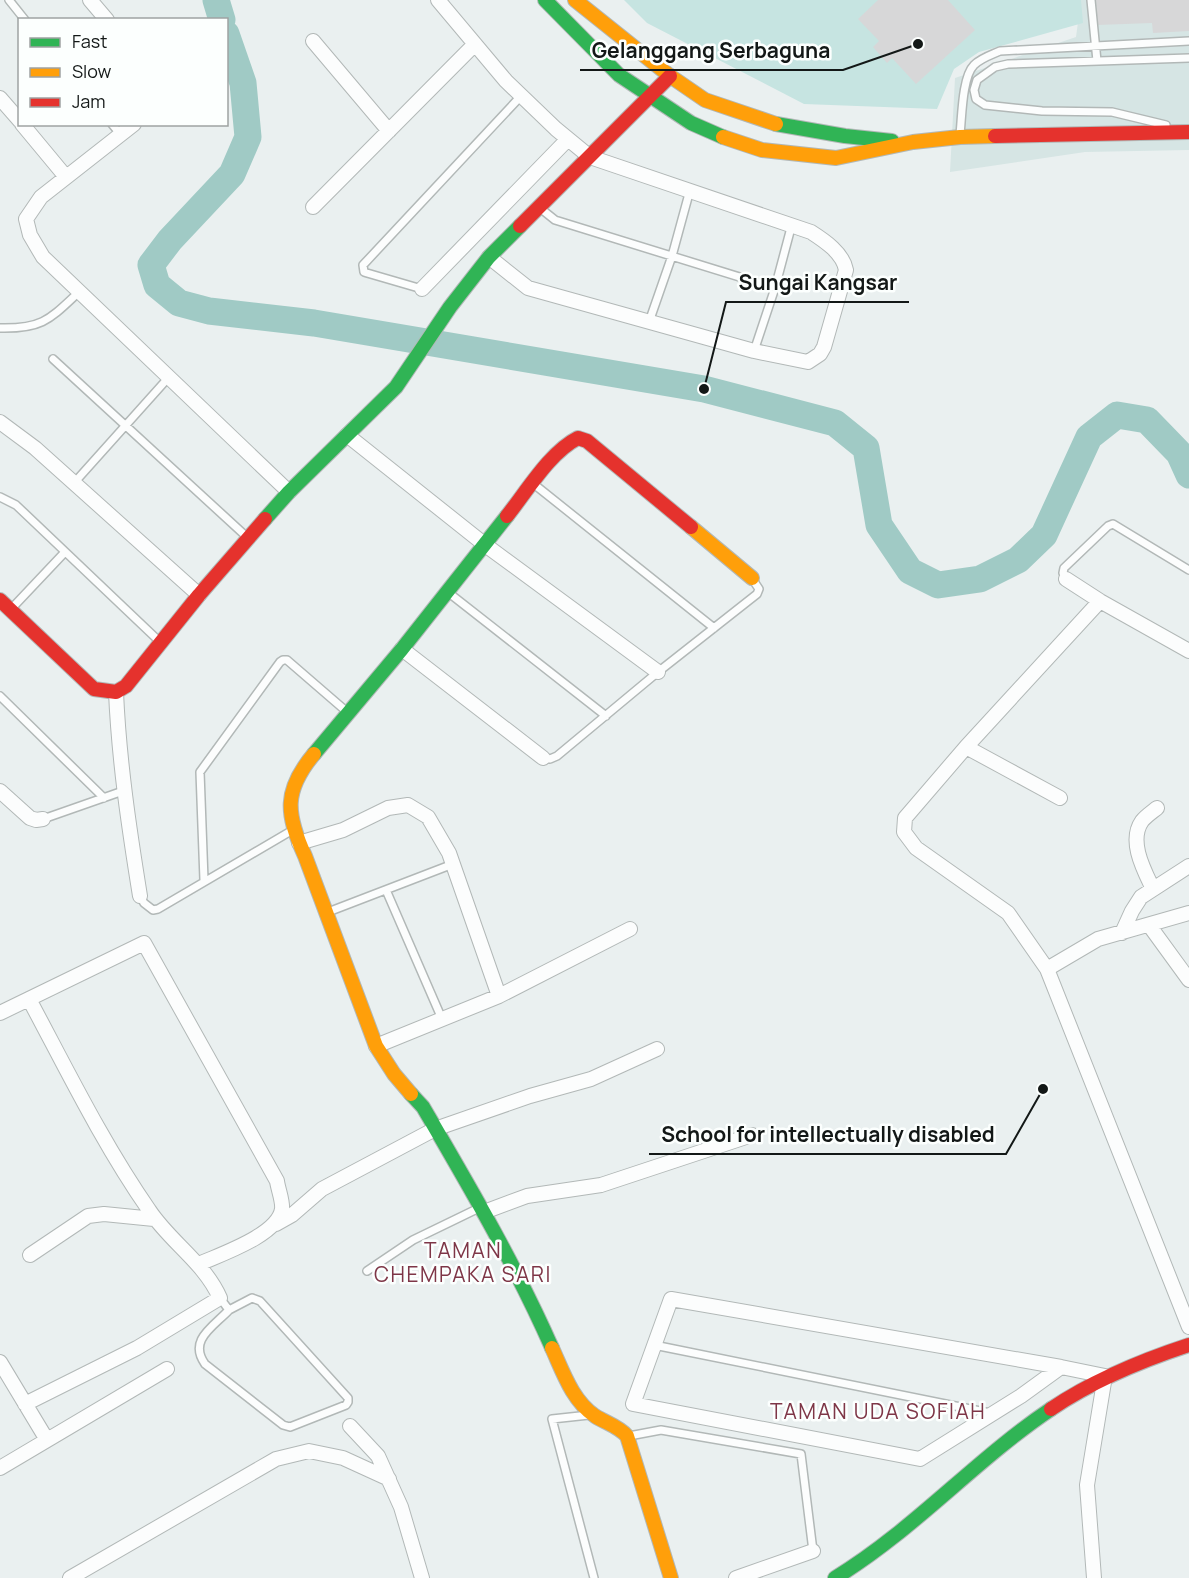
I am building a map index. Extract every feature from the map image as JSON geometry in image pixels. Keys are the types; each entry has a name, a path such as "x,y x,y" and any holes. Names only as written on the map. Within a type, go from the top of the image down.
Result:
{"street":[{"path":"90,0 105,18"},
{"path":"438,0 521,96 590,156 811,232 833,248 845,264 846,270 824,347 820,354 808,362 754,351 528,288 489,257"},
{"path":"545,0 619,75 691,123 762,150 836,158 913,142 960,137 1189,131"},
{"path":"575,0 670,76 705,100 772,123 845,136 913,142"},
{"path":"313,41 389,130"},
{"path":"313,207 474,44"},
{"path":"5,605 94,689 116,692 126,686 199,595 288,492 396,387 450,307 489,257 670,76"},
{"path":"0,98 18,119"},
{"path":"24,126 66,177"},
{"path":"116,130 41,197 26,219 30,235 43,257 288,492"},
{"path":"422,289 568,139"},
{"path":"0,422 35,448 199,595"},
{"path":"347,435 484,544 658,672"},
{"path":"671,1578 627,1436 621,1429 594,1415 572,1392 536,1311 482,1210 423,1107 394,1074 376,1046 293,830 289,804 302,768 402,649 552,459 568,443 578,438 587,441 752,578"},
{"path":"1066,579 1100,601 1189,651"},
{"path":"1100,601 966,747 905,818 904,832 916,849 1008,913 1047,969 1189,1327"},
{"path":"402,649 543,758"},
{"path":"116,692 123,791 140,896"},
{"path":"966,747 1060,798"},
{"path":"0,790 30,818 43,819"},
{"path":"299,843 343,830 388,808 408,805 428,817 449,853 499,996"},
{"path":"1153,889 1137,856 1138,828 1143,819 1157,808"},
{"path":"1122,933 1132,910 1141,897 1189,866"},
{"path":"1047,969 1098,939 1189,913"},
{"path":"1149,925 1189,980"},
{"path":"376,1046 499,996 630,929"},
{"path":"0,1013 144,943 277,1181 282,1208 276,1224"},
{"path":"25,1404 137,1348 220,1298 199,1264 154,1219 88,1109 29,999"},
{"path":"199,1264 247,1242 292,1215 322,1189 435,1129 530,1096 591,1079 657,1049"},
{"path":"482,1210 527,1196 601,1185 752,1135"},
{"path":"30,1255 88,1216 104,1214 154,1219"},
{"path":"1061,1367 920,1459 633,1404 671,1299 1061,1367 1105,1376"},
{"path":"835,1578 916,1522 1021,1430 1058,1404 1105,1376 1189,1345"},
{"path":"0,1362 47,1440"},
{"path":"0,1468 167,1370"},
{"path":"1094,1578 1087,1485 1105,1376"},
{"path":"350,1426 378,1456 389,1479 401,1507 422,1578"},
{"path":"70,1578 276,1459 309,1451 343,1458 389,1479"},
{"path":"736,1578 813,1551"}],"lane":[{"path":"9,0 23,18"},
{"path":"1091,0 1097,61"},
{"path":"960,137 968,75 974,65 986,56 1000,51 1189,42"},
{"path":"1189,58 1008,64 995,67 977,80 974,90 976,99 985,105 1030,110 1112,112 1189,131"},
{"path":"422,289 364,272 363,265 521,96"},
{"path":"650,322 672,256 690,190"},
{"path":"539,207 555,220 775,288"},
{"path":"754,351 775,288 792,224"},
{"path":"0,328 22,328 49,320 80,291"},
{"path":"53,359 248,538"},
{"path":"74,483 169,377"},
{"path":"533,483 714,628"},
{"path":"0,497 16,505 161,642"},
{"path":"1066,579 1064,568 1108,526 1113,524 1189,570"},
{"path":"5,605 65,552"},
{"path":"543,758 550,759 556,756 759,592 758,584 752,578"},
{"path":"447,591 606,716"},
{"path":"204,880 200,772 280,662 287,660 348,713"},
{"path":"0,696 104,798"},
{"path":"43,819 123,791"},
{"path":"140,896 149,908 158,909 293,830"},
{"path":"326,913 453,864"},
{"path":"386,890 442,1019"},
{"path":"367,1271 413,1240 482,1210"},
{"path":"220,1298 229,1310"},
{"path":"252,1298 260,1301 348,1398 346,1405 290,1427 284,1425 205,1364 199,1355 198,1346 201,1339 229,1310 252,1298"},
{"path":"654,1345 993,1413"},
{"path":"594,1415 552,1419 594,1578"},
{"path":"627,1436 661,1430 801,1454 813,1551"}],"shaded area":[{"path":"624,0 1081,0 1083,23 979,52 954,69 937,109 804,104 647,23"},
{"path":"1081,0 1189,0 1189,150 1085,152 950,172 955,78 1076,37"}],"building":[{"path":"878,0 948,0 975,30 916,84 892,58 887,63 873,47 879,41 858,19"},
{"path":"1096,0 1189,0 1189,31 1153,33 1152,23 1097,25"}],"waterway":[{"path":"216,0 221,18"},
{"path":"228,40 243,83 248,137 232,174 170,240 151,265 157,285 179,303 209,311 314,323 704,389 835,423 866,448 879,525 910,571 938,585 980,579 1018,560 1044,535 1089,437 1117,415 1147,420 1179,453 1189,475"}],"traffic: fast":[{"path":"545,0 619,75 691,123 723,137"},
{"path":"776,124 845,136 892,141"},
{"path":"265,519 289,492 396,387 450,307 489,257 520,226"},
{"path":"314,754 402,649 507,516"},
{"path":"411,1094 423,1107 491,1226 552,1348"},
{"path":"835,1578 891,1539 996,1450 1051,1409"}],"traffic: slow":[{"path":"575,0 670,76 705,100 776,124"},
{"path":"723,137 762,150 836,158 913,142 995,136"},
{"path":"691,527 752,578"},
{"path":"314,754 304,767 293,791 291,815 294,828 376,1046 394,1074 411,1094"},
{"path":"552,1348 569,1385 580,1402 595,1416 616,1427 627,1436 671,1578"}],"traffic: jam":[{"path":"520,226 670,76"},
{"path":"995,136 1189,132"},
{"path":"507,516 549,462 578,438 587,441 691,527"},
{"path":"0,600 94,689 116,692 126,686 199,595 265,519"},
{"path":"1051,1409 1118,1372 1189,1345"}],"place":[{"name":"Gelanggang Serbaguna","path":"918,44"},
{"name":"Sungai Kangsar","path":"704,389"},
{"name":"School for intellectually disabled","path":"1043,1089"}],"district":[{"name":"TAMAN CHEMPAKA SARI","path":"463,1263"},
{"name":"TAMAN UDA SOFIAH","path":"878,1412"}]}
